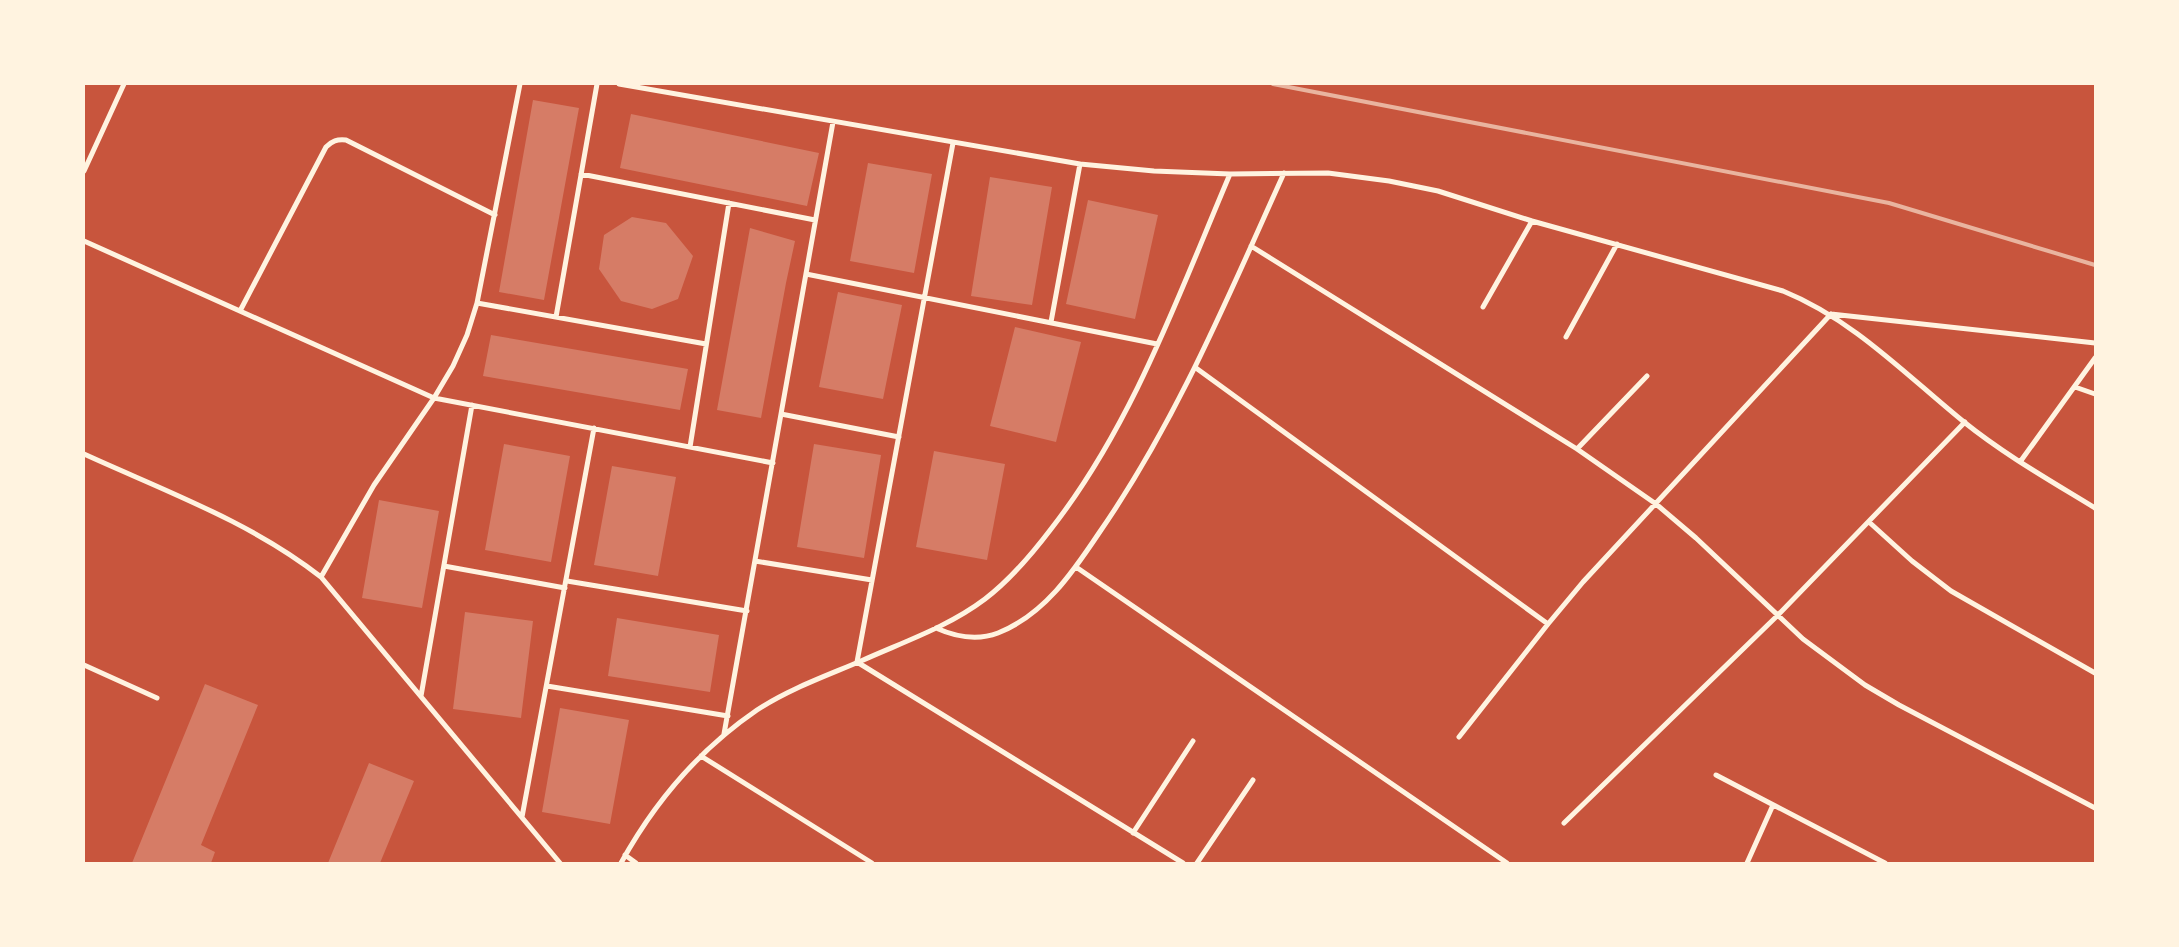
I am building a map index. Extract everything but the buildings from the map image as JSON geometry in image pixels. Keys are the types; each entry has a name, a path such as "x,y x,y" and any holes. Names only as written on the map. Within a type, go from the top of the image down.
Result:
{"street":[{"path":"84,171 124,84"},
{"path":"322,578 374,485 434,398 453,366 467,335 477,303 520,84"},
{"path":"556,317 597,84"},
{"path":"619,84 1080,164 1154,171 1230,174 1328,173 1389,181 1438,191 1532,221 1783,291 1810,302 1851,328 1965,422 2020,462 2095,508"},
{"path":"724,735 833,122"},
{"path":"240,311 326,147 338,139 346,140 494,215"},
{"path":"857,662 954,142"},
{"path":"1051,322 1080,164"},
{"path":"581,174 816,220"},
{"path":"621,863 645,823 675,784 724,735 759,709 802,686 936,628 969,611 1009,578 1040,543 1069,507 1095,468 1118,428 1158,344 1230,174"},
{"path":"936,628 951,635 967,638 984,637 999,632 1028,615 1054,593 1076,567 1140,470 1196,368 1284,174"},
{"path":"690,447 729,203"},
{"path":"1483,307 1532,221"},
{"path":"84,241 434,398 773,463"},
{"path":"1566,337 1617,244"},
{"path":"1251,246 1576,449 1656,504 1696,538 1803,639 1865,685 2095,808"},
{"path":"806,274 1158,344"},
{"path":"477,303 706,344"},
{"path":"1831,314 2095,343"},
{"path":"1459,736 1548,624 1831,314"},
{"path":"2020,462 2095,358"},
{"path":"1196,368 1548,624"},
{"path":"1576,449 1647,376"},
{"path":"2075,387 2095,394"},
{"path":"421,696 472,405"},
{"path":"781,414 899,437"},
{"path":"1564,823 1777,616 1965,422"},
{"path":"522,817 594,428"},
{"path":"84,454 249,530 298,559 322,578 560,863"},
{"path":"1869,522 1912,561 1951,591 2095,673"},
{"path":"755,561 872,580"},
{"path":"444,566 565,588"},
{"path":"1076,567 1507,863"},
{"path":"567,581 746,611"},
{"path":"857,662 1183,863"},
{"path":"84,664 157,698"},
{"path":"547,686 728,716"},
{"path":"1132,832 1194,741"},
{"path":"701,756 872,863"},
{"path":"1716,775 1873,860 1885,863"},
{"path":"1197,863 1253,780"},
{"path":"1747,863 1773,805"},
{"path":"625,856 636,863"}],"railway":[{"path":"1273,84 1889,203 2095,265"}]}
